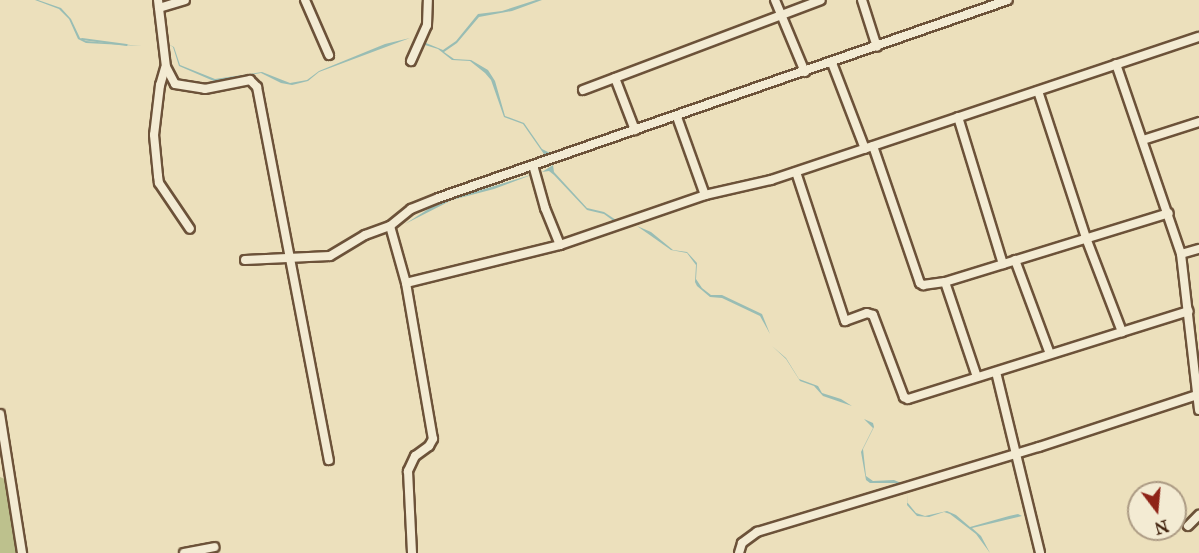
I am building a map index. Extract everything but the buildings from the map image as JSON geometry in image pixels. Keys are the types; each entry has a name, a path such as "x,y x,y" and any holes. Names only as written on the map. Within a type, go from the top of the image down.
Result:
{"street":[{"path":"186,0 159,4 169,77 183,87 205,89 244,80 255,84 329,460"},
{"path":"305,0 328,55"},
{"path":"411,61 428,25 428,0"},
{"path":"775,0 805,72"},
{"path":"583,90 821,0"},
{"path":"862,0 877,47"},
{"path":"245,260 290,256 330,256 365,235 390,226 411,209 1008,0"},
{"path":"406,283 560,245 705,195 795,172 1199,37"},
{"path":"832,63 869,147 920,283 945,282 1169,213"},
{"path":"1116,64 1169,213 1181,254 1188,311 1195,333 1199,410"},
{"path":"166,68 160,86 154,135 159,183 190,230"},
{"path":"615,78 635,130"},
{"path":"1038,91 1086,238 1122,332"},
{"path":"677,117 705,195"},
{"path":"958,117 1003,264"},
{"path":"1143,140 1199,122"},
{"path":"533,165 545,208 560,245"},
{"path":"795,172 845,321 867,313 873,315 904,397 914,399 1188,311"},
{"path":"390,226 406,283 433,439 410,464 408,471 412,553"},
{"path":"1181,254 1199,249"},
{"path":"1015,260 1050,354"},
{"path":"945,282 977,377"},
{"path":"996,372 1040,553"},
{"path":"740,553 742,543 758,532 1017,454 1197,395"},
{"path":"0,414 22,553"},
{"path":"1188,526 1199,515"},
{"path":"184,553 214,547"}],"green space":[{"path":"0,477 7,480 19,553 0,553"}],"water":[{"path":"35,0 61,8 71,19 80,38 86,41 142,46 86,43 78,39 69,19 59,9"},
{"path":"542,0 512,11 479,17 457,43 444,52 454,59 471,60 488,70 495,81 505,116 524,123 542,149 552,154 546,157 523,124 504,117 491,80 485,73 470,61 452,60 438,49 425,45 426,43 443,50 456,41 478,14 502,11"},
{"path":"410,38 319,72 308,81 292,85 281,83 261,73 214,81 179,66 173,47 168,44 174,47 180,65 215,79 262,72 290,83 307,80 319,71 385,44"},
{"path":"553,165 554,172 587,208 604,212 616,220 700,191 615,222 604,214 587,210 554,175 549,171 542,172"},
{"path":"534,174 494,189 452,200 405,224 430,208 451,199"},
{"path":"637,226 651,232 673,250 687,252 697,263 696,279 702,288 711,295 722,295 762,314 770,334 760,316 722,298 710,297 697,286 695,282 696,265 687,253 671,250"},
{"path":"772,346 786,358 799,379 818,386 822,393 841,399 852,406 823,396 814,386 800,381 786,359"},
{"path":"864,419 873,423 874,427 863,449 866,476 873,481 894,480 901,483 870,483 866,480 861,452 873,428"},
{"path":"907,502 916,513 925,516 947,511 956,515 970,527 1018,514 1022,516 972,528 981,536 990,553 976,534 950,514 944,512 929,517 917,516"}],"waterway":[{"path":"82,39 127,45"}]}
